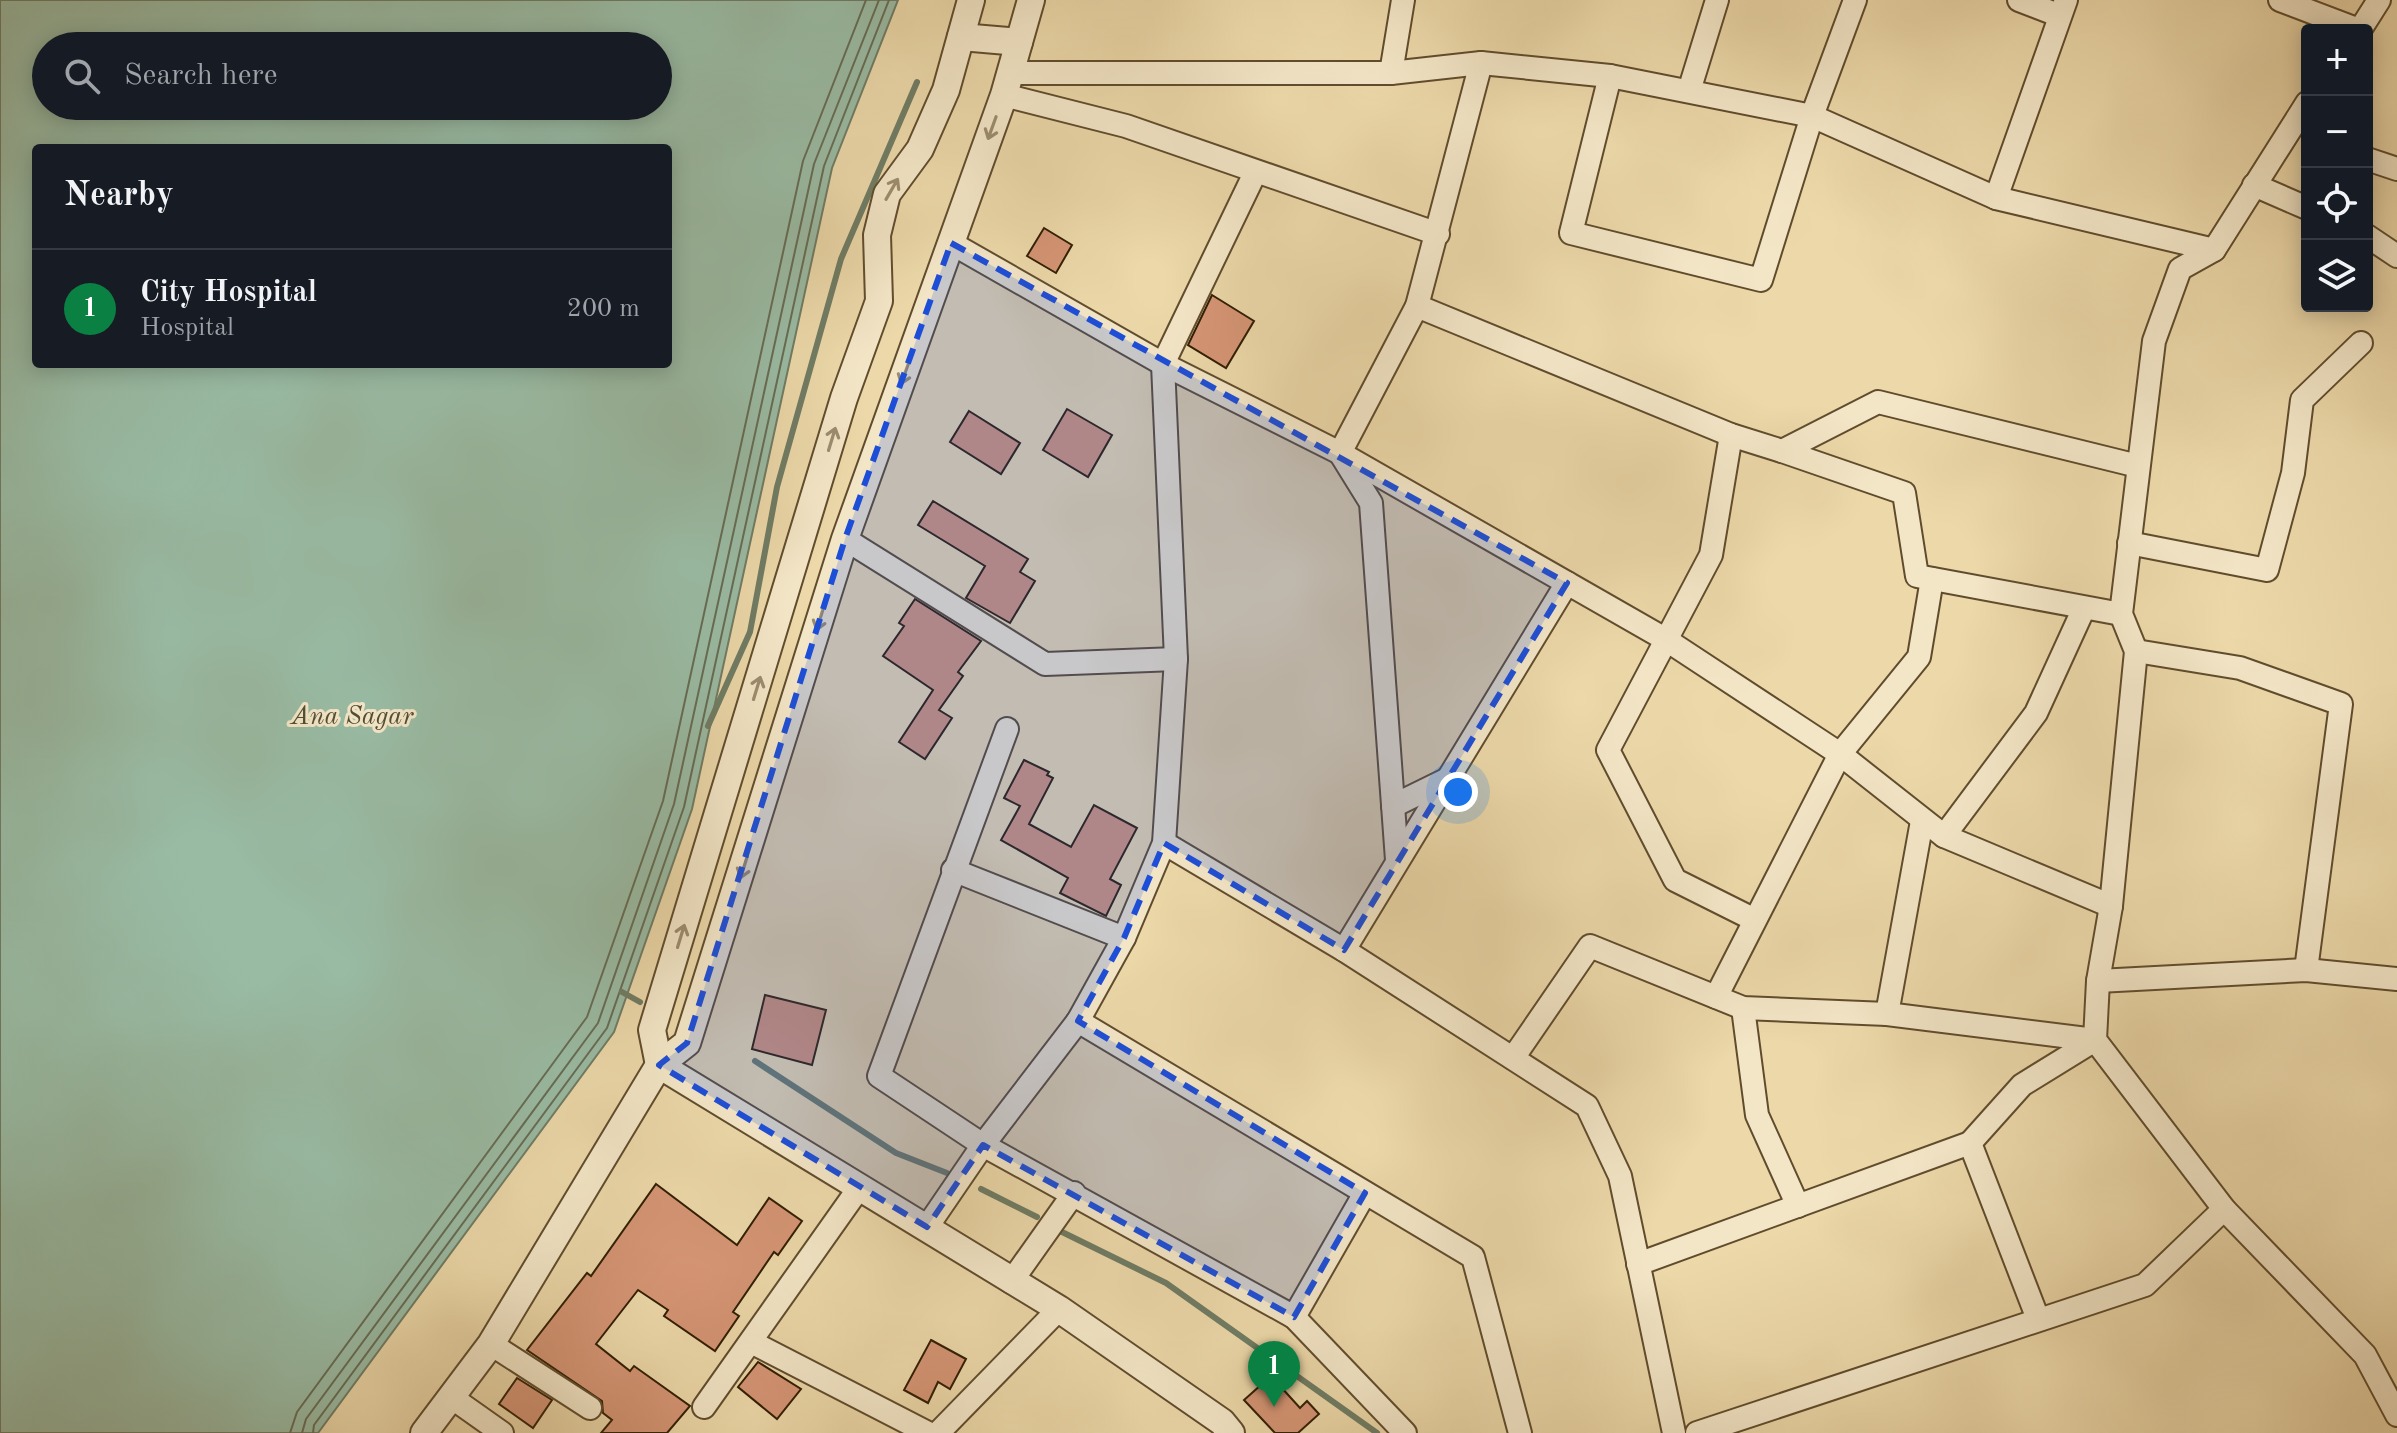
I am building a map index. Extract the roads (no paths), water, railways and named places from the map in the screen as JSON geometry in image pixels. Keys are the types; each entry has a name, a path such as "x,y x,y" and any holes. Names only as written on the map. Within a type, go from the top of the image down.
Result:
{"street":[{"path":"971,0 946,90 920,149 887,194 877,235 879,301 844,398 652,1030 659,1065 1059,1309 1222,1422 1231,1433"},
{"path":"424,1433 491,1344 659,1065 687,1043 845,539 1007,84 1031,0"},
{"path":"1391,73 1403,0"},
{"path":"1689,91 1717,0"},
{"path":"1610,76 1571,233 1761,280 1812,116 1855,0"},
{"path":"1996,198 2062,8 2019,0"},
{"path":"2280,0 2343,24"},
{"path":"2363,24 2379,0"},
{"path":"961,37 1019,42"},
{"path":"1007,84 1391,73 1481,63 1610,76 1812,116 1996,198 2214,250"},
{"path":"1340,453 1417,306 1481,63"},
{"path":"1007,84 1255,173 1438,234"},
{"path":"2180,269 2214,250 2254,185 2296,136"},
{"path":"2373,161 2397,169"},
{"path":"927,1227 983,1145 1078,1021 1124,938 1164,843 1176,659 1163,364 1255,173"},
{"path":"2254,185 2301,205"},
{"path":"2373,240 2397,256"},
{"path":"2177,241 2180,269 2154,341 2121,614 2136,651 2111,906 2098,981 2095,1040 2224,1209 2365,1355 2397,1415"},
{"path":"951,243 1163,364 1340,453 1665,639 1840,754 1944,836 2111,906"},
{"path":"1417,306 1731,435 1904,493 1917,576 2121,614"},
{"path":"2129,543 2267,570 2293,473 2302,400 2361,343"},
{"path":"1782,451 1878,402 2138,466"},
{"path":"1731,435 1711,555 1608,750 1675,880 1753,919"},
{"path":"1340,453 1371,503 1397,860"},
{"path":"845,539 1045,664 1176,659"},
{"path":"1716,997 1753,919 1840,754 1919,657 1932,579"},
{"path":"1344,950 1567,583"},
{"path":"1944,836 2036,713 2084,608"},
{"path":"2136,651 2240,668 2341,704 2306,970"},
{"path":"1007,729 879,1076 983,1145 1294,1317 1405,1433"},
{"path":"1393,806 1446,780"},
{"path":"1887,1014 1922,821"},
{"path":"1164,843 1344,950 1587,1106 1620,1176 1674,1433"},
{"path":"953,870 1124,938"},
{"path":"1513,1058 1590,946 1743,1008 1887,1014 2095,1040"},
{"path":"2098,981 2306,970 2397,979"},
{"path":"664,989 699,1005"},
{"path":"1743,1008 1757,1115 1798,1206"},
{"path":"1078,1021 1473,1257 1520,1433"},
{"path":"1638,1264 1970,1143 2022,1085 2095,1040"},
{"path":"1970,1143 2038,1319"},
{"path":"704,1407 859,1188"},
{"path":"1011,1282 1074,1193"},
{"path":"1294,1317 1365,1193"},
{"path":"1697,1433 2145,1285 2224,1209"},
{"path":"938,1433 1059,1309"},
{"path":"751,1342 916,1430"},
{"path":"491,1344 590,1408"},
{"path":"451,1397 502,1433"}],"water":[{"name":"Ana Sagar","path":"0,0 898,0 832,168 692,809 614,1032 318,1433 0,1433"}],"waterway":[{"path":"708,726 750,632 777,487 841,259 917,82"},
{"path":"622,992 640,1002"},
{"path":"755,1061 896,1153 947,1173"},
{"path":"981,1189 1037,1217"},
{"path":"1060,1231 1166,1283 1377,1433"}],"place":[{"name":"City Hospital","path":"1274,1407"}]}
